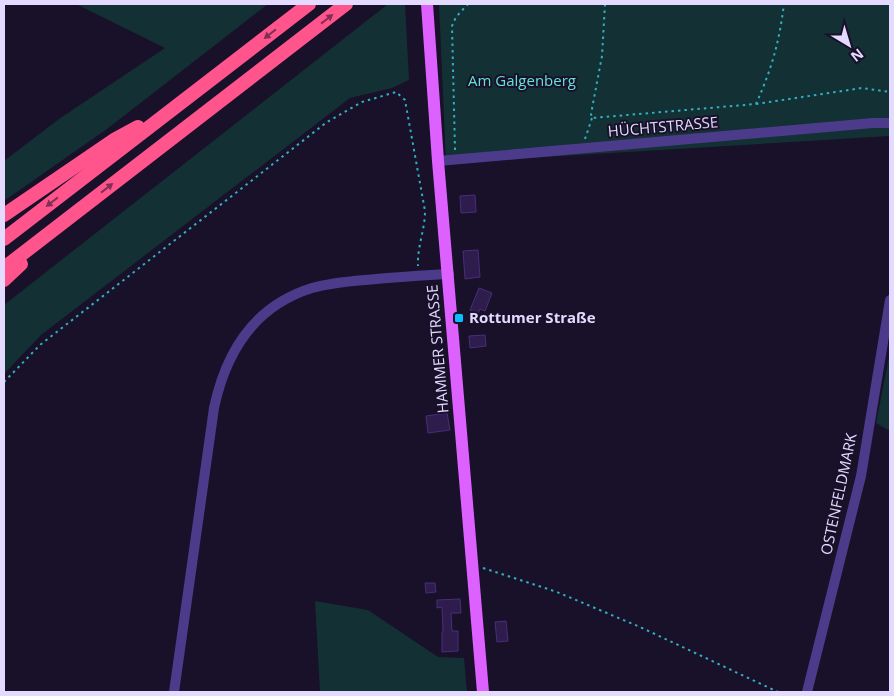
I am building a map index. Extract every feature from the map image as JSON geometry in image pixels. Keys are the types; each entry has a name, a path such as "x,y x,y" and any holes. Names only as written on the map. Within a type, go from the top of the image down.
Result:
{"highway":[{"path":"4,239 308,4"},
{"path":"4,268 346,4"},
{"path":"4,215 114,140 174,108"},
{"path":"4,280 69,218"}],"main road":[{"name":"HAMMER STRASSE","path":"427,4 438,161 483,692"}],"street":[{"name":"HÜCHTSTRASSE","path":"438,161 890,123"},
{"path":"174,692 214,408 224,370 243,335 276,306 295,294 314,288 346,281 449,274"},
{"name":"OSTENFELDMARK","path":"807,692 860,476 890,300"}],"path":[{"path":"456,160 452,26 456,17 468,4"},
{"path":"582,149 592,118 592,107 602,56 605,4"},
{"path":"756,104 770,73 780,34 784,4"},
{"path":"592,118 756,104 862,88 890,92"},
{"path":"4,382 40,345 327,122 362,102 396,92 405,100 425,211 425,224 418,245 418,276"},
{"path":"472,564 557,592 640,627 778,692"}],"green space":[{"path":"76,4 268,4 107,129 4,201 4,161 59,119 165,48"},
{"path":"388,4 405,4 409,80 392,88 350,98 41,335 4,374 4,305"},
{"name":"Am Galgenberg","path":"439,4 890,4 890,136 446,163"},
{"path":"890,352 890,431 876,423"},
{"path":"315,601 368,610 438,657 464,658 467,692 320,692"}],"building":[{"path":"475,195 476,212 461,213 460,196"},
{"path":"478,250 480,277 465,279 463,251"},
{"path":"479,288 492,293 485,311 480,309 478,313 470,310"},
{"path":"485,335 486,346 470,348 469,336"},
{"path":"447,413 450,430 428,433 426,416"},
{"path":"425,583 435,583 436,592 426,593"},
{"path":"460,599 461,613 451,613 452,631 458,631 458,651 442,652 442,607 437,608 437,600"},
{"path":"506,621 508,641 497,642 495,622"}],"place":[{"name":"Rottumer Straße","path":"459,318"}]}
